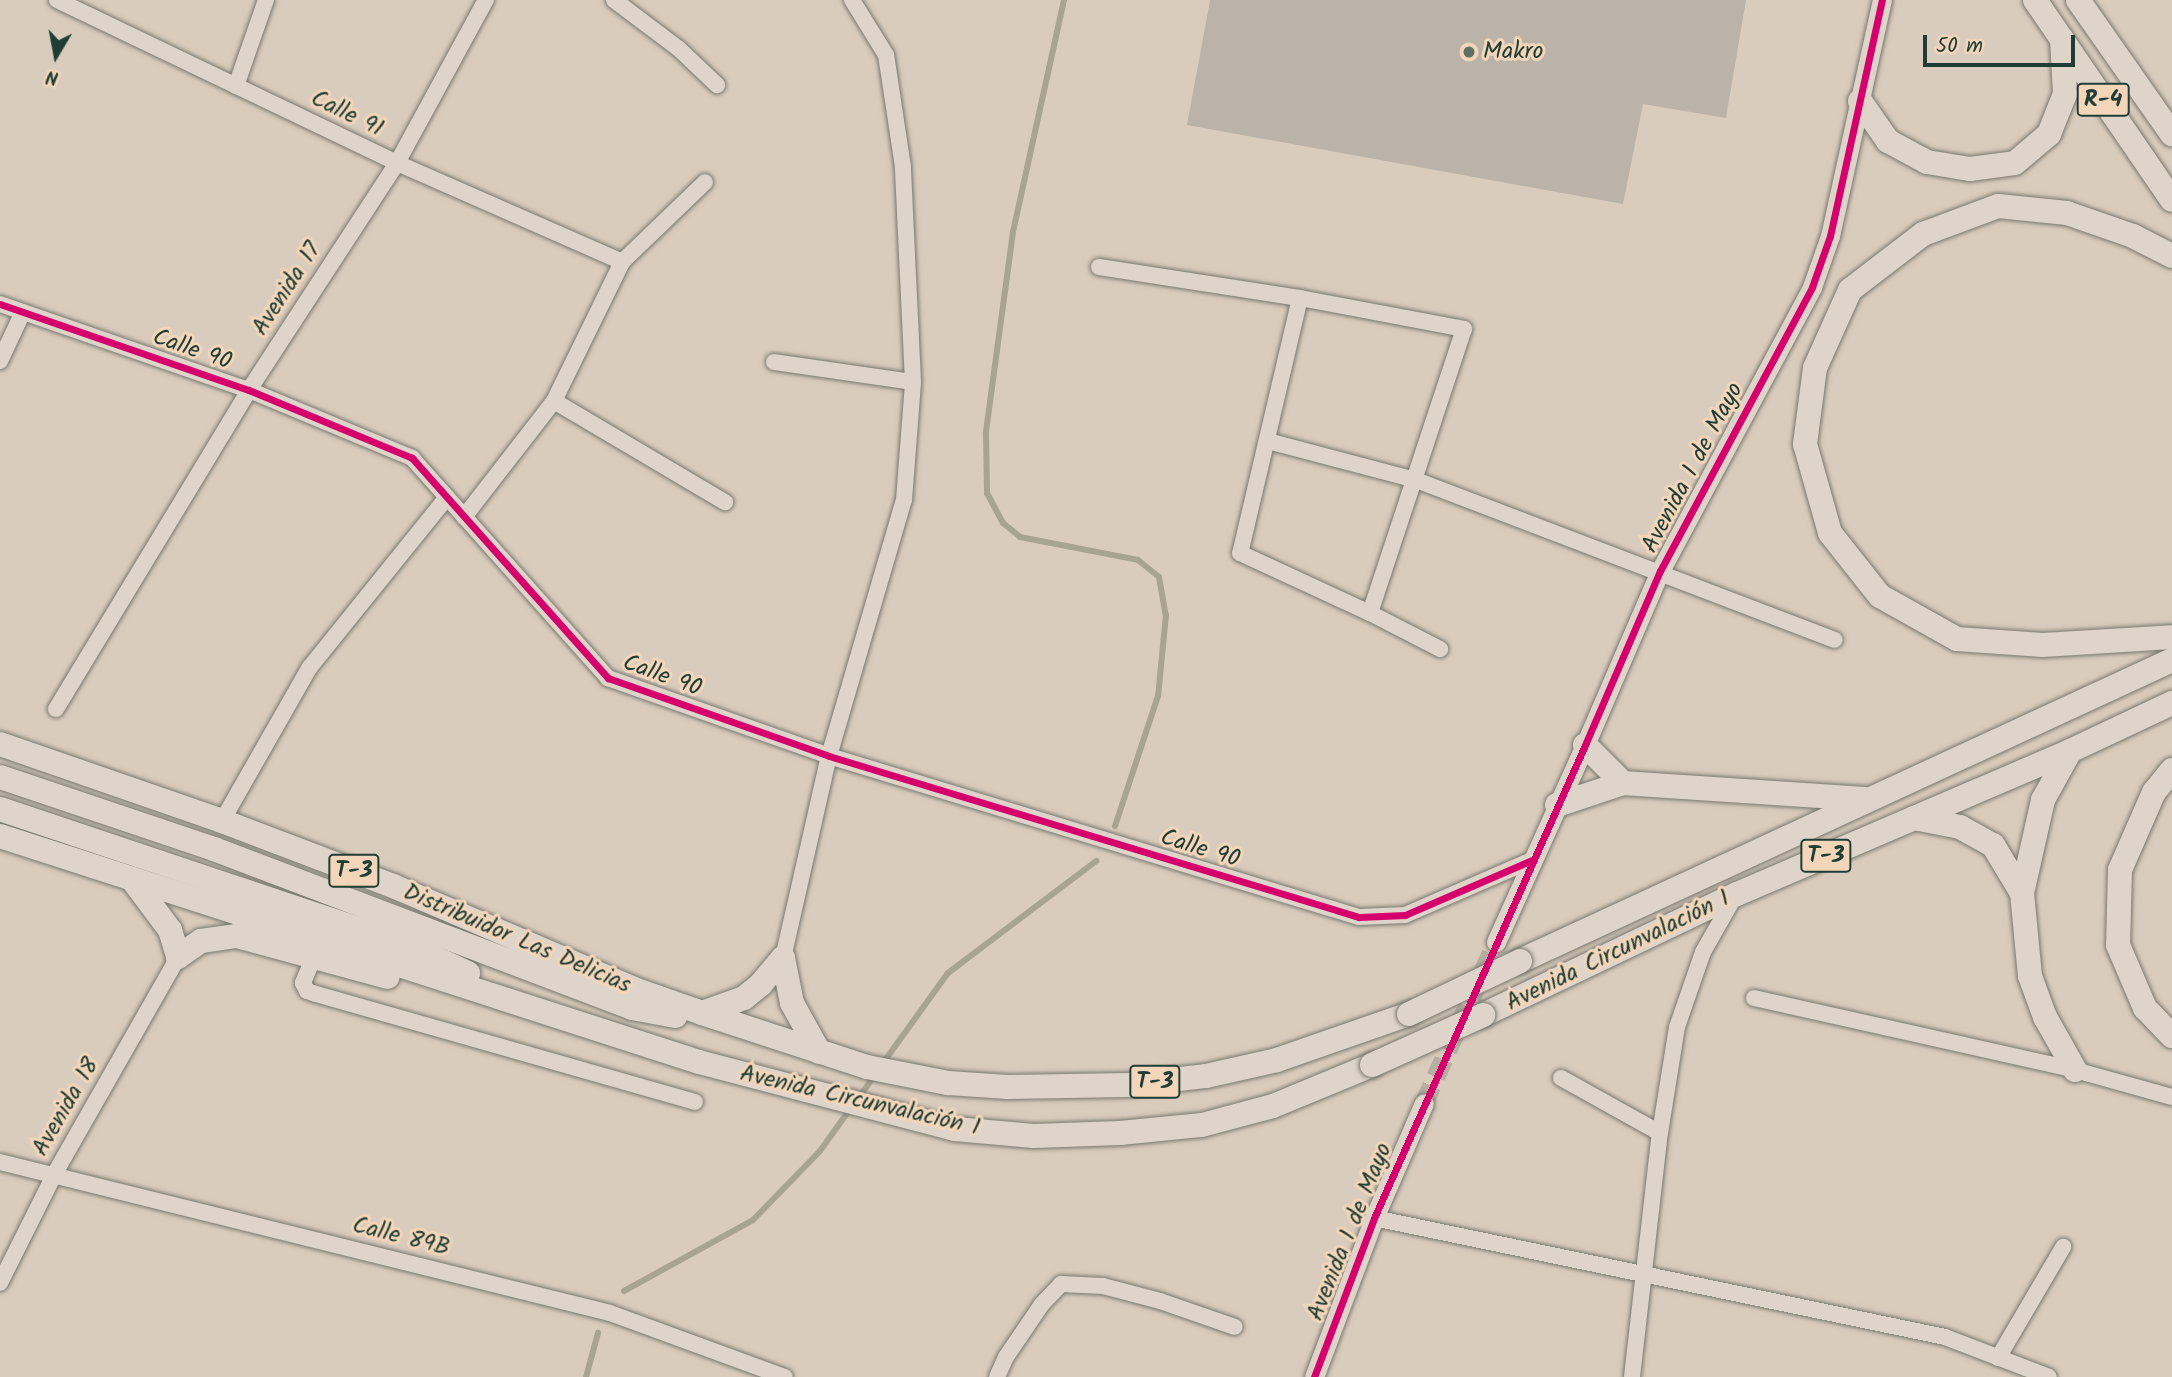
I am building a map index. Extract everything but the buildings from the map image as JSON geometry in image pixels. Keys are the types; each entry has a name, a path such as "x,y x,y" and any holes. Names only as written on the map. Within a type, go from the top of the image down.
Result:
{"main road":[{"name":"R-4","path":"2035,0 2172,200"},
{"name":"R-4","path":"2078,0 2172,134"},
{"path":"1860,101 1888,141 1927,162 1970,169 2015,163 2049,134 2065,94 2062,39"},
{"path":"2136,83 2172,123"},
{"path":"2172,256 2133,236 2067,213 1998,206 1923,234 1850,290 1815,368 1805,444 1830,533 1880,596 1957,639 2043,645 2172,637"},
{"name":"Avenida Circunvalación 1","path":"758,1032 867,1067 948,1083 1008,1087 1128,1085 1206,1076 1277,1060 1409,1014 2172,660"},
{"name":"Avenida Circunvalación 1","path":"559,1016 699,1062 955,1129 1034,1136 1121,1133 1202,1125 1273,1106 1372,1065 1737,894 2070,751 2172,703"},
{"name":"Distribuidor Las Delicias","path":"0,744 222,821 393,886 634,989 758,1032"},
{"path":"1586,745 1623,783"},
{"path":"2070,751 2043,800 2022,893 2030,976 2045,1017 2076,1070"},
{"path":"2172,770 2154,792 2120,870 2119,945 2145,1008 2172,1036"},
{"path":"0,777 214,849 632,1008 758,1032"},
{"path":"1557,805 1623,783 1869,799"},
{"path":"0,809 409,946 559,1016"},
{"path":"1914,818 1959,827 1993,845 2022,893"},
{"name":"T-3","path":"0,836 559,1016"},
{"path":"132,879 170,930 178,957 201,941 237,936 313,959 559,1016"},
{"path":"702,1013 744,998 761,984 783,958"},
{"path":"783,958 792,1003 819,1052"}],"street":[{"name":"Calle 91","path":"57,0 397,163 622,262"},
{"path":"236,86 266,0"},
{"name":"Avenida 17","path":"56,709 249,390 397,163 486,0"},
{"path":"614,0 678,48 717,85"},
{"path":"783,958 829,756 904,500 913,382 903,167 886,55 852,0"},
{"name":"Avenida 1 de Mayo","path":"1496,942 1586,745 1660,570 1812,287 1830,236 1882,0"},
{"path":"464,517 554,401 622,262 705,182"},
{"path":"1099,267 1300,298 1464,329 1370,613"},
{"path":"1300,298 1240,553 1370,613 1440,649"},
{"name":"Calle 90","path":"0,304 249,390 412,458 608,678 829,756 1360,917 1405,915 1532,860"},
{"path":"0,361 23,312"},
{"path":"774,362 913,382"},
{"path":"554,401 725,502"},
{"path":"1268,441 1416,480 1660,570 1834,640"},
{"path":"222,821 310,667 447,497"},
{"path":"1632,1377 1642,1274 1669,1068 1688,989 1703,952 1737,894"},
{"name":"Avenida 18","path":"0,1283 55,1173 178,957"},
{"path":"313,959 303,983 307,990 316,995 695,1102"},
{"path":"1754,998 2076,1070 2172,1097"},
{"path":"1561,1078 1660,1133"},
{"name":"Avenida 1 de Mayo","path":"1314,1377 1374,1218 1424,1103"},
{"name":"Calle 89B","path":"0,1162 55,1173 610,1313 785,1377"},
{"path":"1374,1218 1945,1337 2044,1376"},
{"path":"1998,1358 2063,1247"},
{"path":"997,1377 1006,1357 1041,1304 1061,1284 1083,1283 1126,1292 1235,1327"}],"waterway":[{"path":"1064,0 1013,232 986,433 987,493 1003,523 1020,537 1138,560 1159,577 1166,615 1158,696 1115,826"},
{"path":"883,1063 948,973 1096,861"},
{"path":"859,1097 875,1075"},
{"path":"624,1291 753,1220 820,1151 850,1109"},
{"path":"586,1377 598,1333"}],"tunnel":[{"path":"1424,1103 1496,942"}],"cycle path":[{"path":"1314,1377 1374,1218 1660,571 1812,287 1830,236 1882,0"},
{"path":"0,304 249,390 412,458 608,678 829,756 1359,917 1405,915 1532,860"}],"place":[{"name":"Makro","path":"1469,52"}]}
